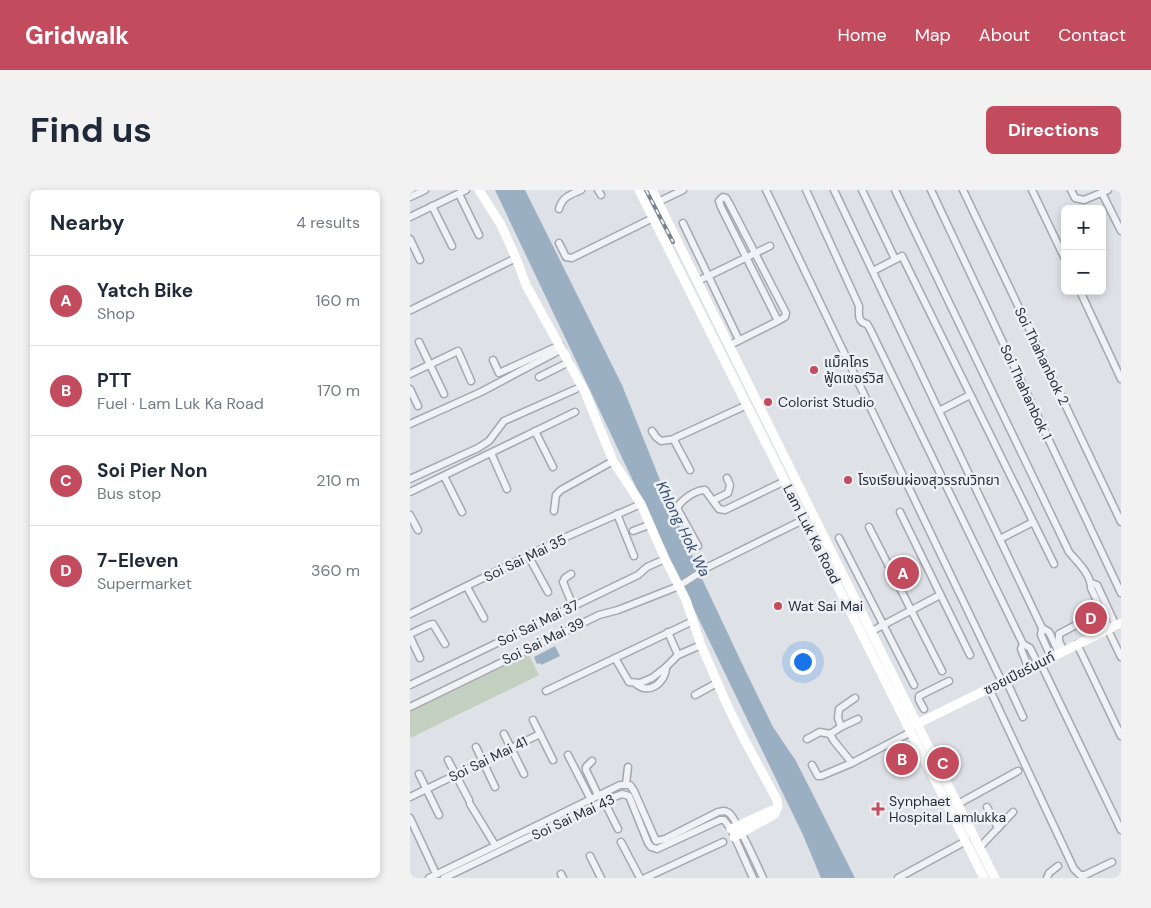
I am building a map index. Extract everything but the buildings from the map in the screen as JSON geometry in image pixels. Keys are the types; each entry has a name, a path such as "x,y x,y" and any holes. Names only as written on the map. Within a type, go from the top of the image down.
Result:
{"main road":[{"path":"479,190 501,225 526,285 585,392 613,461 640,504 665,558 681,585 700,645 744,739 777,800 777,810 772,810 736,832"},
{"name":"Lam Luk Ka Road","path":"639,190 805,520 853,605 872,631 995,878"},
{"name":"Lam Luk Ka Road","path":"652,190 730,345 911,732 984,878"},
{"name":"ซอยเปียร์นนท์","path":"917,724 1114,627"}],"street":[{"path":"410,197 425,190"},
{"path":"410,217 466,190"},
{"path":"559,208 564,198 581,190"},
{"path":"658,202 683,190"},
{"path":"766,190 1023,717"},
{"path":"806,190 859,306 860,320 870,329 1023,644 1022,649 1029,668"},
{"path":"834,190 1042,628 1041,635 1058,654"},
{"path":"862,190 895,259"},
{"path":"895,190 1069,552 1086,573 1091,588 1114,627 1121,657"},
{"name":"Soi Thahanbok 1","path":"931,190 1121,593"},
{"name":"Soi Thahanbok 2","path":"963,190 1121,522"},
{"path":"1032,190 1061,251"},
{"path":"1071,190 1075,198 1079,200 1105,192 1121,232"},
{"path":"459,194 479,235"},
{"path":"730,345 778,321 785,317 786,312 730,203 723,197 719,201 778,321"},
{"path":"432,206 452,246"},
{"path":"560,243 566,257 572,258 653,218"},
{"path":"730,223 738,219"},
{"path":"683,223 739,340"},
{"path":"410,239 420,260"},
{"path":"698,281 770,246"},
{"path":"873,271 902,256 1054,564"},
{"path":"411,310 516,258"},
{"path":"762,288 771,283"},
{"path":"1082,295 1121,379"},
{"path":"420,342 444,394"},
{"path":"493,360 499,373 561,347"},
{"path":"410,424 481,392 561,347"},
{"path":"410,374 458,351 471,380"},
{"path":"539,377 569,362"},
{"path":"410,388 418,406"},
{"path":"410,479 478,448 489,441 504,421 576,389"},
{"path":"939,411 970,394"},
{"path":"652,431 660,441 675,439 679,435 747,405"},
{"path":"410,492 575,412"},
{"path":"535,431 553,467"},
{"path":"675,439 690,470"},
{"path":"491,454 507,489"},
{"path":"554,511 556,496 561,490 613,461"},
{"path":"444,476 462,512"},
{"path":"714,500 728,493 730,485 727,478"},
{"path":"698,546 678,510 678,506 683,500 702,490 708,492 719,509 725,510 785,481"},
{"name":"Soi Sai Mai 35","path":"410,614 640,504"},
{"path":"900,512 970,655"},
{"path":"617,514 634,556"},
{"path":"410,515 418,530"},
{"name":"Soi Sai Mai 39","path":"410,707 598,614 618,610 681,585 710,566 805,520"},
{"path":"1000,539 1033,522"},
{"path":"633,531 650,525"},
{"path":"868,527 942,671"},
{"path":"839,538 914,685"},
{"path":"529,557 548,592"},
{"name":"Soi Sai Mai 37","path":"410,685 638,575 647,567 665,558"},
{"path":"571,574 563,582 572,606"},
{"path":"467,587 484,618"},
{"path":"872,631 940,595"},
{"path":"546,692 668,632 693,622"},
{"path":"420,658 410,635 434,624 445,644"},
{"path":"1058,654 1059,634 1076,625"},
{"path":"668,632 678,655"},
{"path":"1023,644 1030,648 1039,663 1121,830"},
{"path":"1077,644 1121,736"},
{"path":"615,658 629,682 635,683 652,678 678,655 700,645"},
{"path":"924,709 918,698 921,694 949,681"},
{"path":"695,696 717,683"},
{"path":"989,688 1074,869 1080,875 1084,875 1112,862"},
{"path":"841,727 838,718 839,708 855,698"},
{"path":"908,706 919,700"},
{"path":"807,739 820,732 830,734 858,719"},
{"path":"534,720 540,734"},
{"path":"812,765 818,776 852,763 911,732"},
{"path":"504,734 524,774"},
{"name":"Soi Sai Mai 41","path":"410,797 540,734 553,760"},
{"path":"830,734 852,763"},
{"path":"476,747 495,786"},
{"path":"568,755 590,798"},
{"path":"448,760 469,802 495,845"},
{"path":"592,761 586,766 586,770 618,829"},
{"path":"626,784 628,767"},
{"path":"958,804 1018,771"},
{"path":"419,774 439,815"},
{"path":"429,878 590,798 620,784 626,784 630,785 634,791 656,841 665,839 724,810 732,815 736,832 753,878"},
{"name":"Soi Sai Mai 43","path":"444,878 622,794 629,796 648,843 657,849 720,820 724,820 736,832"},
{"path":"987,807 998,828"},
{"path":"980,847 1013,812"},
{"path":"410,818 436,874"},
{"path":"736,832 763,878"},
{"path":"898,878 966,840"},
{"path":"620,842 640,878"},
{"path":"645,878 723,842"},
{"path":"590,856 601,878"},
{"path":"1047,878 1049,873 1058,866"}],"green space":[{"path":"528,653 539,675 410,738 410,711"}],"water":[{"path":"495,190 525,190 622,385 704,583 747,674 773,727 796,761 855,878 821,878 803,835"},
{"path":"555,646 560,656 541,665 540,663 537,664 534,657"}],"railway":[{"path":"646,190 673,242"}],"place":[{"name":"แม็คโคร ฟู้ดเซอร์วิส","path":"814,370"},
{"name":"Colorist Studio","path":"768,402"},
{"name":"โรงเรียนผ่องสุวรรณวิทยา","path":"848,480"},
{"name":"Yatch Bike","path":"903,573"},
{"name":"Wat Sai Mai","path":"778,606"},
{"name":"7-Eleven","path":"1091,618"},
{"name":"PTT","path":"902,759"},
{"name":"Soi Pier Non","path":"943,763"},
{"name":"Synphaet Hospital Lamlukka","path":"878,809"}],"water label":[{"name":"Khlong Hok Wa","path":"683,529"}]}
